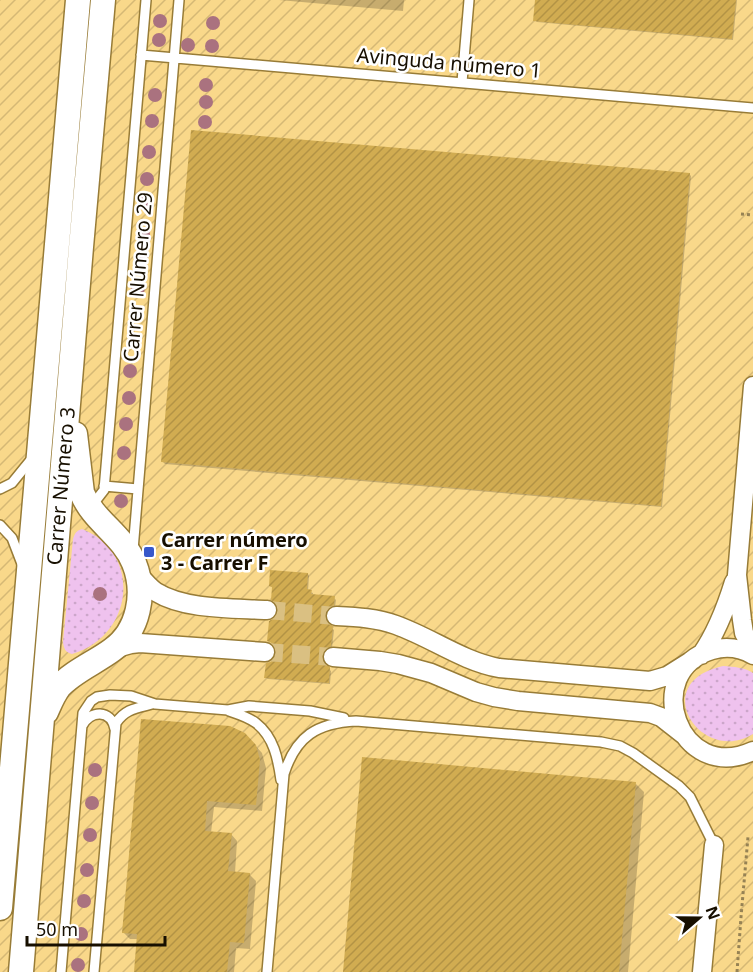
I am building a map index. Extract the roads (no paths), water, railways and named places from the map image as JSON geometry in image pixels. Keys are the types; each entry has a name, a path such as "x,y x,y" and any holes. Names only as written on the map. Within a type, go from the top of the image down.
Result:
{"main road":[{"name":"Carrer Número 3","path":"0,908 78,0"},
{"name":"Carrer Número 3","path":"21,972 103,0"},
{"path":"42,722 51,699 60,686 113,649 128,634 135,620 141,594 136,567 121,541 86,502 93,490 78,454 68,396"}],"street":[{"path":"684,735 676,720 673,703 675,687 682,672 713,638 723,618 737,575 750,449 753,386"},
{"path":"136,567 155,591 173,600 187,604 267,610"},
{"path":"737,575 744,633 753,649"},
{"path":"336,616 394,624 483,665 499,668 650,681 667,676 698,657 719,648 733,648 753,655"},
{"path":"113,649 140,643 265,652"},
{"path":"333,657 398,664 430,673 494,697 650,713 661,717 695,747 710,755 726,758 743,756 753,751"},
{"path":"702,972 714,845"}],"lane":[{"name":"Carrer Número 29","path":"93,490 146,0"},
{"name":"Carrer Número 29","path":"136,567 138,489 179,0"},
{"path":"462,82 469,0"},
{"name":"Avinguda número 1","path":"141,55 753,108"},
{"path":"0,489 12,483 39,450"},
{"path":"93,490 138,489"},
{"path":"0,525 12,538 28,578"},
{"path":"61,972 81,727 86,707 97,697 131,696 155,704 228,710 249,706 310,711 356,721 601,742 620,746 666,776 690,797 714,845"},
{"path":"94,972 116,723 129,709 155,704"},
{"path":"228,710 255,722 270,739 279,764 282,789"},
{"path":"81,727 85,720 101,714 111,719 115,731"},
{"path":"267,972 282,789 288,762 302,741 320,727 330,723 356,721"}],"tunnel":[{"path":"267,610 336,616"},
{"path":"265,652 333,657"}],"place":[{"name":"Carrer número 3 - Carrer F","path":"149,552"}]}
